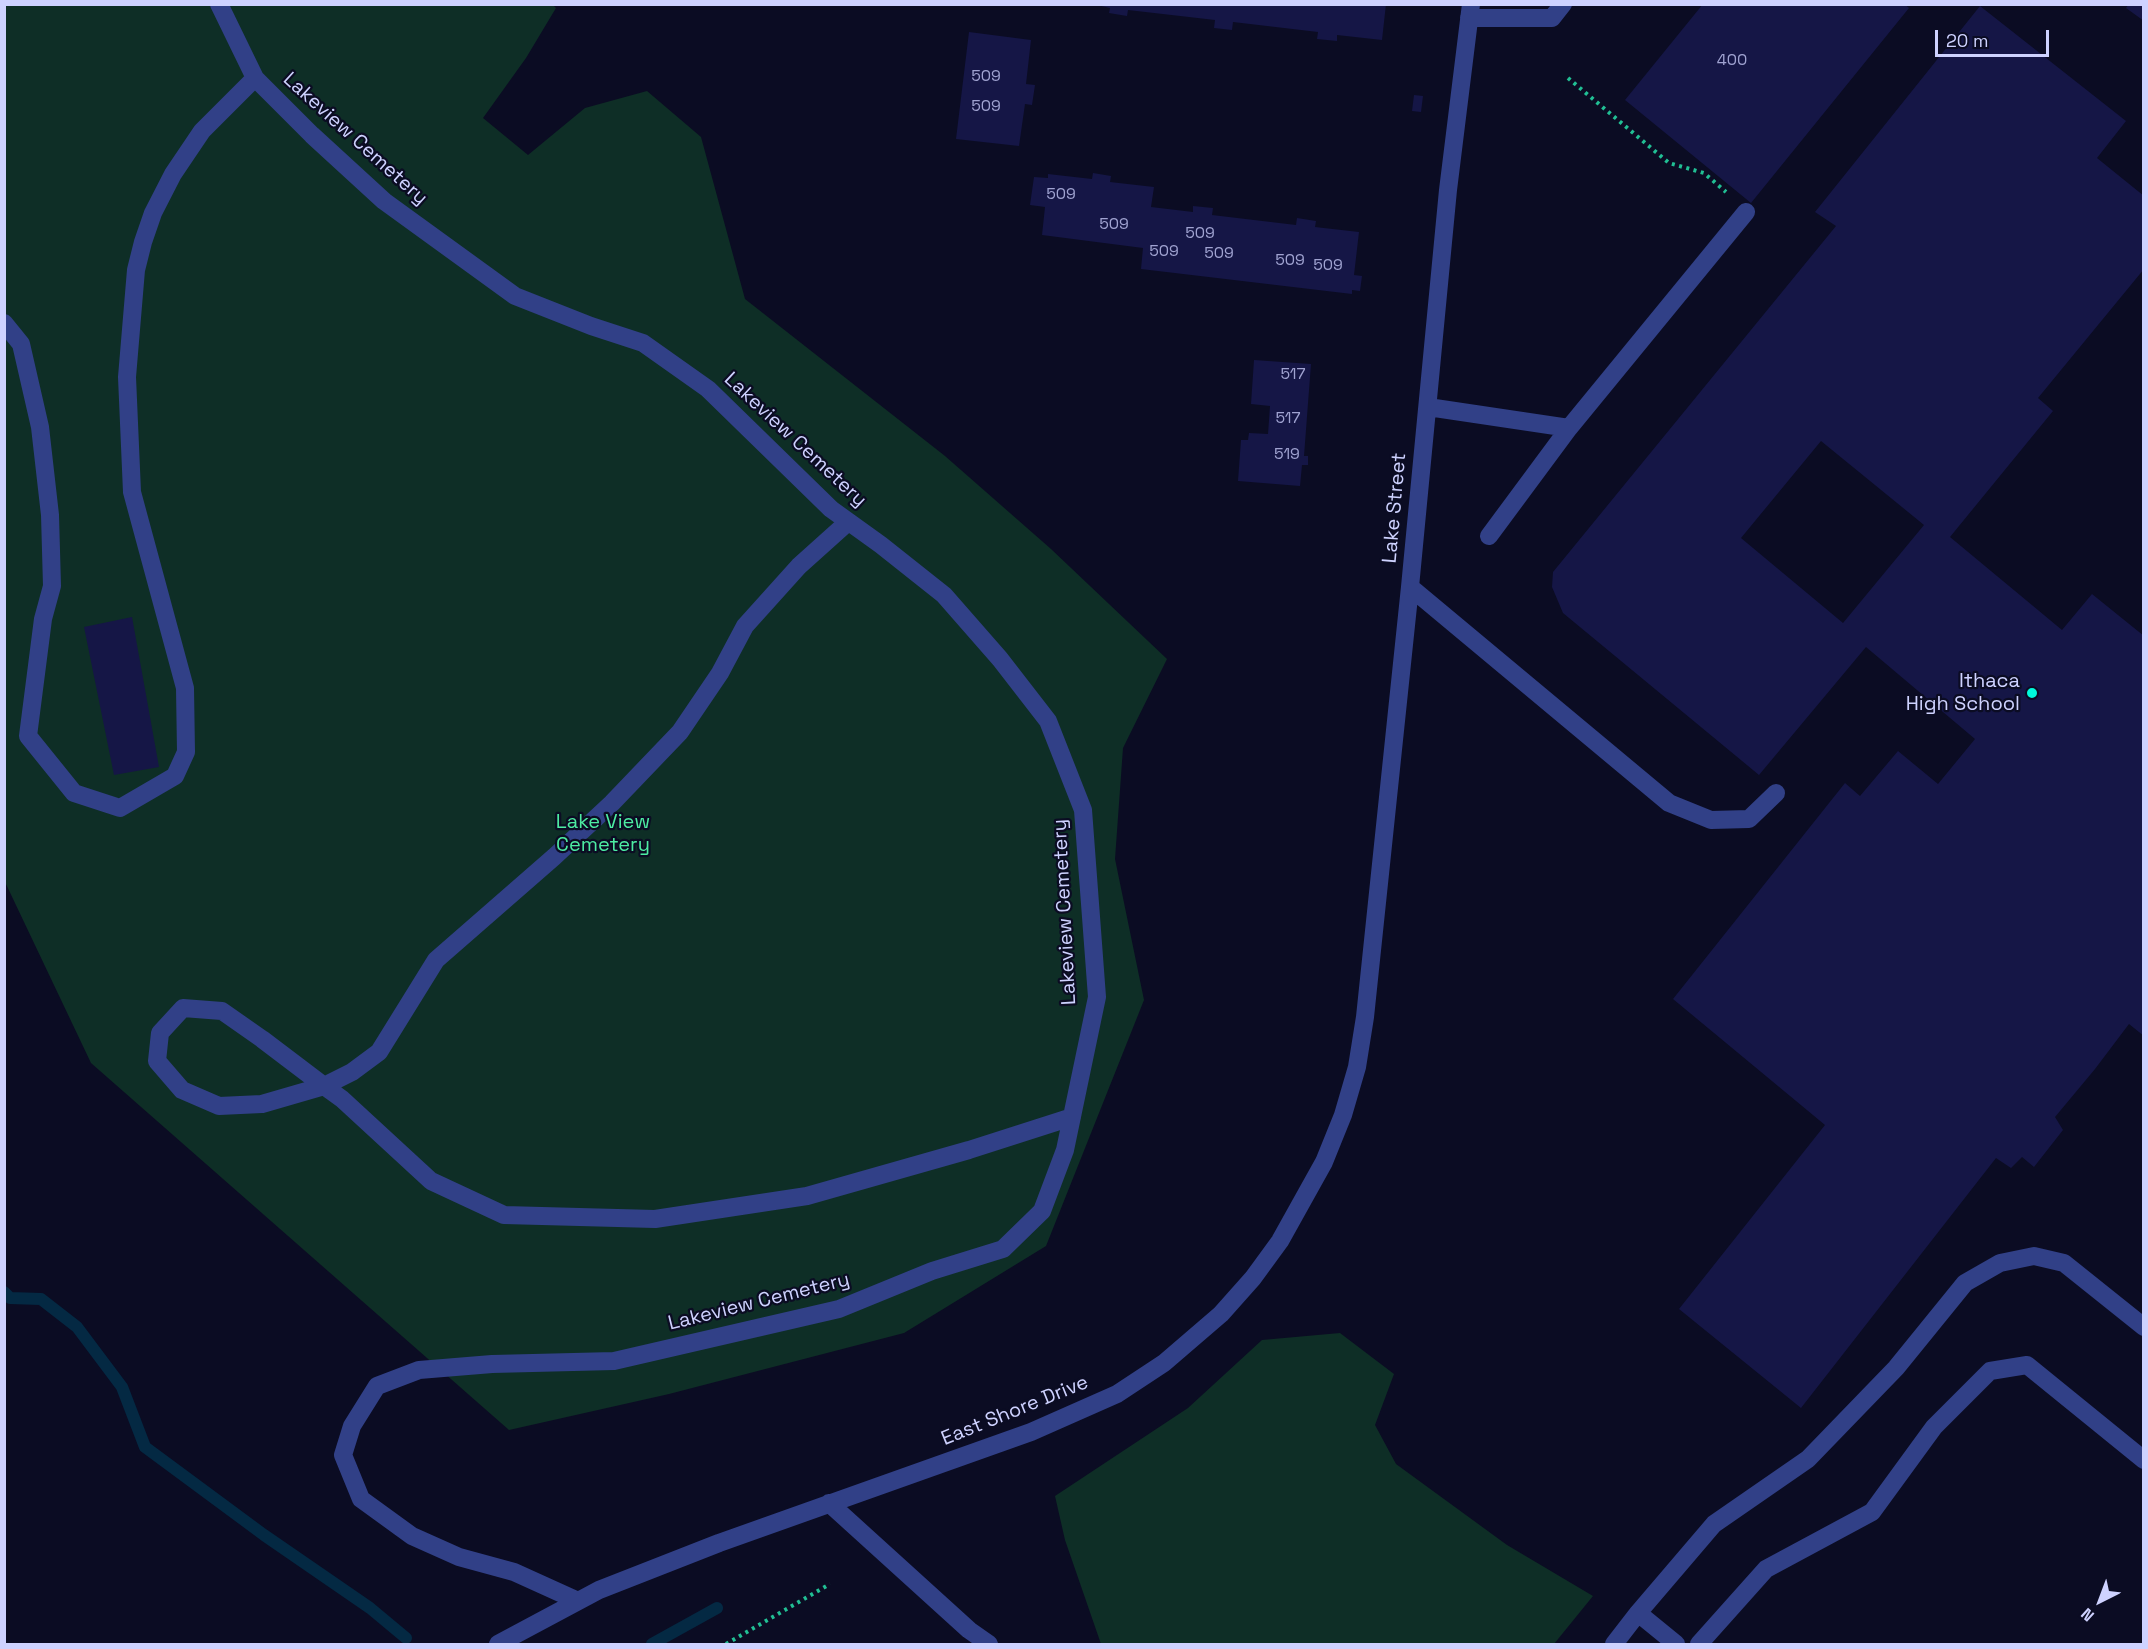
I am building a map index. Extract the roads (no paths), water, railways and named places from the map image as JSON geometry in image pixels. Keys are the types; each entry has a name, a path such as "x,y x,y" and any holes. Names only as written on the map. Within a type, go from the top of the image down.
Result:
{"street":[{"name":"Lakeview Cemetery","path":"219,4 255,78 384,201 515,296 591,326 643,343 708,389 831,509 944,595 1000,659 1048,721 1083,810 1097,997 1065,1150 1042,1211 1003,1249 932,1271 839,1309 614,1361 492,1364 419,1370 377,1386 352,1426 343,1455 361,1499 412,1536 459,1557 514,1572 578,1601"},
{"path":"1470,11 1552,18 1563,4"},
{"name":"Lake Street","path":"1365,1017 1410,587 1448,190 1470,11"},
{"name":"Lakeview Cemetery","path":"4,323 21,344 40,427 50,514 52,586 43,619 28,736 74,793 120,808 174,777 186,752 185,688 132,492 127,377 136,270 142,242 153,213 173,174 202,131 255,78"},
{"path":"1489,536 1569,428 1746,212"},
{"path":"1428,407 1569,428"},
{"path":"848,522 799,566 745,626 720,673 680,732 612,803 436,960 379,1052 352,1072 324,1086 262,1104 219,1106 182,1090 157,1061 160,1032 183,1008 222,1011 324,1086 342,1099 431,1181 504,1215 655,1219 807,1196 969,1150 1072,1117"},
{"path":"1410,587 1669,803 1711,820 1749,819 1776,793"},
{"name":"East Shore Drive","path":"498,1644 599,1590 708,1547 1031,1432 1117,1394 1164,1363 1221,1314 1253,1278 1280,1241 1324,1162 1343,1115 1357,1067 1365,1017"},
{"path":"1614,1644 1714,1524 1808,1459 1896,1368 1965,1283 2000,1263 2034,1256 2064,1263 2144,1327"},
{"path":"1699,1644 1766,1569 1872,1512 1934,1427 1990,1371 2027,1365 2144,1460"},
{"path":"829,1503 961,1622 989,1644"},
{"path":"1638,1613 1676,1644"}],"waterway":[{"path":"4,1292 10,1298 41,1299 77,1327 122,1387 145,1447 264,1535 370,1608 406,1638"},
{"path":"652,1644 717,1608"}],"place":[{"name":"Ithaca High School","path":"2032,693"}],"park label":[{"name":"Lake View Cemetery","path":"603,834"}]}
